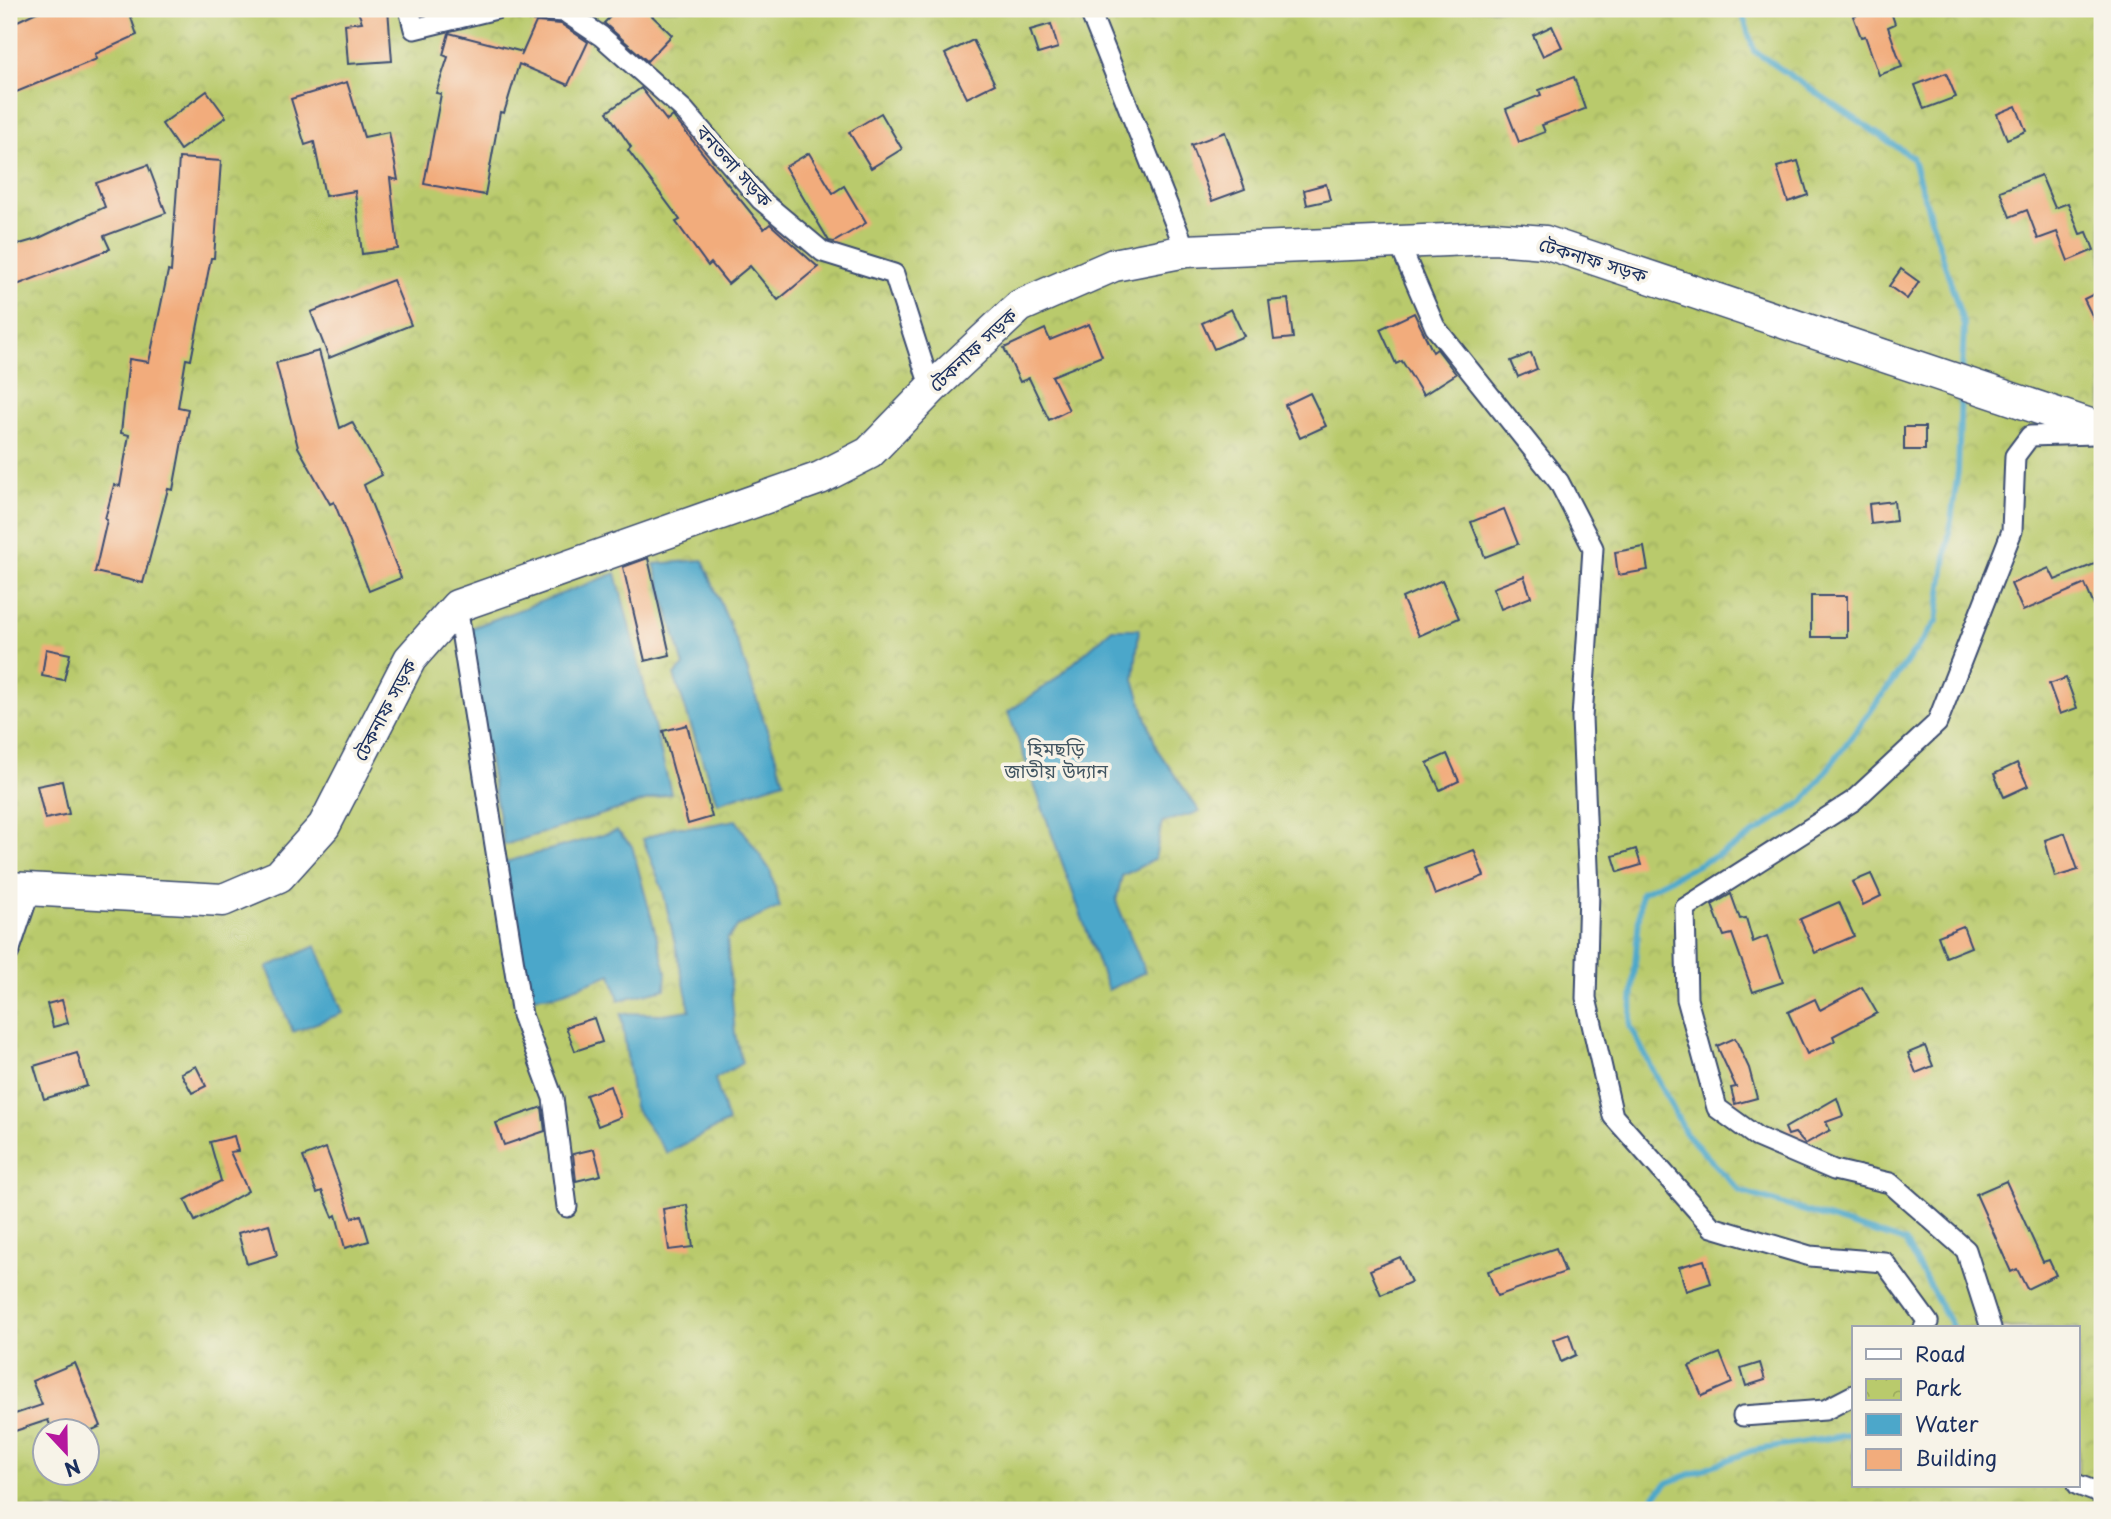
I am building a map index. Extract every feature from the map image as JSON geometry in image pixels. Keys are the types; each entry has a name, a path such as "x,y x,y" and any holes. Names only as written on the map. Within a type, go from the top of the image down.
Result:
{"highway":[{"name":"টেকনাফ সড়ক","path":"19,889 223,900 279,876 324,826 410,659 457,606 820,478 869,453 931,389 1020,306 1114,265 1186,251 1494,238 1545,242 2068,417 2102,431"}],"street":[{"path":"409,9 414,29 496,9"},
{"name":"বনতলা সড়ক","path":"517,9 565,12 601,36 684,110 761,200 823,252 894,274 931,389"},
{"path":"1089,9 1186,251"},
{"path":"1398,241 1435,327 1559,482 1593,548 1582,718 1589,891 1586,998 1613,1116 1712,1227 1810,1256 1884,1262 1928,1322 1925,1326"},
{"path":"1990,1326 1965,1250 1890,1183 1834,1170 1757,1137 1717,1108 1687,999 1685,908 1853,801 1937,723 2012,531 2015,456 2030,436 2102,431"},
{"path":"457,606 522,1015 553,1098 567,1207"},
{"path":"9,952 19,889"},
{"path":"1743,1416 1825,1410 1852,1396"},
{"path":"2080,1486 2102,1494"}],"green space":[{"name":"হিমছড়ি জাতীয় উদ্যান","path":"9,9 2102,9 2102,1510 9,1510"}],"water":[{"path":"703,560 742,655 784,781 717,803 674,675 684,666 654,564"},
{"path":"616,573 671,793 504,845 466,630"},
{"path":"1112,629 1139,629 1134,680 1157,749 1200,812 1162,822 1155,859 1122,876 1116,901 1145,972 1108,990 1008,712 1053,681"},
{"path":"736,820 770,870 780,907 738,926 727,939 735,1034 742,1063 715,1079 728,1122 667,1153 634,1107 621,1013 662,1014 690,1010 663,891 643,839 674,827 698,827"},
{"path":"617,831 632,846 666,971 665,989 619,1000 611,974 556,995 531,997 502,863"},
{"path":"316,946 343,1013 293,1032 267,967"}],"building":[{"path":"43,9 128,9 137,35 95,54 97,59 9,95 9,25"},
{"path":"357,9 388,9 392,61 348,64 345,24 362,22"},
{"path":"618,9 645,9 672,35 647,61 604,23"},
{"path":"1872,9 1890,9 1895,24 1888,27 1902,67 1879,75 1865,36 1861,37 1853,16"},
{"path":"536,22 561,24 588,42 568,85 519,64 504,113 500,112 485,195 424,184 441,94 436,93 448,57 443,55 449,33 523,52"},
{"path":"1051,24 1058,48 1038,54 1030,30"},
{"path":"1552,26 1562,47 1543,56 1533,35"},
{"path":"973,40 995,84 967,98 945,54"},
{"path":"1946,73 1956,97 1924,109 1915,85"},
{"path":"1574,77 1585,109 1542,125 1545,132 1519,142 1506,109 1541,95 1539,90"},
{"path":"347,82 364,137 389,132 398,180 390,178 398,249 362,254 355,191 325,196 314,142 305,145 291,99"},
{"path":"641,88 667,121 673,116 764,229 770,224 818,267 778,300 750,266 728,284 711,263 708,266 676,222 680,220 628,150 631,147 607,112"},
{"path":"207,91 226,117 180,150 162,124"},
{"path":"2016,106 2026,131 2007,139 1997,114"},
{"path":"881,113 902,149 871,168 849,132"},
{"path":"1225,132 1245,189 1212,201 1191,145"},
{"path":"809,153 833,193 844,186 866,223 834,242 829,241 785,167"},
{"path":"179,158 221,161 214,258 211,258 191,360 186,359 178,407 188,409 173,490 168,489 143,583 95,572 114,485 120,486 129,435 121,433 129,359 149,362 168,271 171,272"},
{"path":"1798,161 1808,195 1788,202 1777,167"},
{"path":"148,165 166,213 104,236 110,249 9,288 9,247 37,239 105,207 96,183"},
{"path":"2041,175 2055,208 2068,203 2080,234 2087,232 2094,250 2068,261 2057,232 2038,239 2027,210 2010,217 2000,191"},
{"path":"1326,184 1330,200 1307,205 1304,190"},
{"path":"1901,269 1919,282 1907,299 1889,286"},
{"path":"393,280 411,325 329,358 311,312"},
{"path":"2102,290 2102,336 2084,299"},
{"path":"1288,299 1293,338 1274,340 1269,301"},
{"path":"1231,309 1244,336 1214,349 1202,323"},
{"path":"1414,313 1433,352 1437,349 1456,374 1423,395 1402,361 1396,364 1380,329"},
{"path":"1089,324 1102,356 1052,376 1069,410 1049,420 1029,378 1020,382 1004,348 1045,329 1050,340"},
{"path":"319,351 340,428 352,422 382,475 364,485 401,578 369,591 334,502 330,504 298,447 276,363"},
{"path":"1531,353 1537,369 1518,377 1511,361"},
{"path":"1310,393 1326,426 1300,438 1285,405"},
{"path":"1904,427 1925,427 1925,450 1904,450"},
{"path":"1894,501 1896,521 1871,524 1869,504"},
{"path":"1504,509 1518,544 1485,557 1471,522"},
{"path":"1644,547 1648,570 1618,575 1615,552"},
{"path":"648,558 670,655 645,661 623,567"},
{"path":"2102,561 2102,625 2085,584 2023,611 2011,584 2049,568 2055,580"},
{"path":"1524,576 1531,597 1501,609 1493,588"},
{"path":"1442,580 1459,618 1419,636 1402,598"},
{"path":"1811,596 1847,596 1847,637 1811,637"},
{"path":"46,649 70,654 64,680 42,676"},
{"path":"2066,678 2077,708 2060,714 2049,684"},
{"path":"687,725 712,817 688,824 663,731"},
{"path":"1447,754 1459,781 1440,790 1427,763"},
{"path":"2017,763 2028,786 2004,797 1994,774"},
{"path":"62,781 69,814 45,819 37,786"},
{"path":"2065,833 2078,870 2055,877 2045,840"},
{"path":"1636,849 1641,865 1618,872 1613,856"},
{"path":"1474,850 1484,876 1435,895 1425,868"},
{"path":"1871,874 1881,896 1863,905 1852,882"},
{"path":"1731,894 1740,919 1746,918 1753,942 1767,936 1783,982 1753,992 1732,934 1724,936 1712,905"},
{"path":"1839,902 1854,936 1815,953 1800,919"},
{"path":"1963,926 1971,947 1946,957 1938,936"},
{"path":"1862,987 1877,1013 1833,1036 1835,1041 1807,1054 1788,1012 1815,999 1820,1010"},
{"path":"62,1000 68,1023 53,1027 47,1004"},
{"path":"594,1018 602,1042 575,1051 566,1027"},
{"path":"1735,1038 1749,1068 1757,1098 1735,1104 1731,1088 1736,1087 1717,1046"},
{"path":"1925,1046 1933,1066 1916,1073 1908,1053"},
{"path":"77,1053 87,1086 44,1099 34,1066"},
{"path":"196,1066 206,1086 192,1093 181,1073"},
{"path":"610,1086 621,1117 598,1126 586,1095"},
{"path":"1837,1098 1843,1116 1826,1122 1830,1130 1805,1144 1795,1133 1788,1135 1785,1128"},
{"path":"542,1107 545,1131 504,1145 496,1123"},
{"path":"234,1136 238,1151 230,1152 248,1191 195,1221 185,1200 221,1181 210,1142"},
{"path":"326,1148 352,1218 361,1215 369,1241 345,1248 336,1215 333,1217 322,1191 317,1193 303,1157"},
{"path":"594,1149 601,1175 576,1181 573,1154"},
{"path":"2006,1181 2043,1262 2049,1260 2056,1275 2027,1289 2017,1269 2011,1272 1976,1194"},
{"path":"687,1205 693,1247 669,1250 663,1209"},
{"path":"269,1224 277,1255 247,1264 238,1233"},
{"path":"1556,1248 1565,1272 1497,1296 1488,1271"},
{"path":"1400,1257 1411,1282 1381,1295 1370,1270"},
{"path":"1704,1260 1711,1283 1686,1291 1679,1267"},
{"path":"1569,1334 1576,1355 1561,1362 1553,1340"},
{"path":"1720,1353 1732,1383 1702,1396 1689,1366"},
{"path":"75,1363 98,1418 32,1418 32,1425 9,1433 9,1416 42,1405 32,1381"},
{"path":"1760,1363 1765,1380 1746,1386 1741,1369"}],"waterway":[{"path":"1741,9 1754,51 1912,157 1964,326 1962,371"},
{"path":"1952,1326 1905,1242 1740,1191 1686,1134 1630,1026 1641,893 1732,848 1804,801 1937,621 1958,471 1961,392"},
{"path":"1641,1510 1667,1483 1751,1451 1852,1434"}]}
